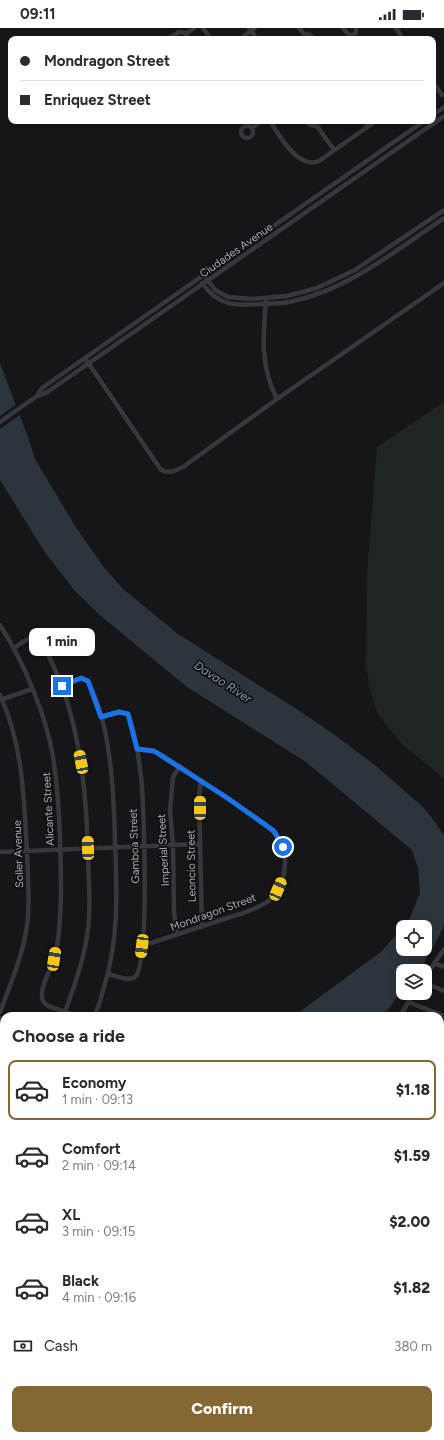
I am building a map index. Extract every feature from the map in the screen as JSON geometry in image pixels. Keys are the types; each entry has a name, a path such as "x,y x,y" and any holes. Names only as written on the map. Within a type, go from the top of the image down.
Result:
{"street":[{"path":"173,36 179,32 187,33 194,28"},
{"path":"343,28 351,36 356,33 356,28"},
{"path":"244,36 252,29"},
{"path":"436,86 442,95"},
{"path":"252,128 258,124"},
{"path":"272,124 289,149 307,162 319,161 371,124"},
{"path":"319,124 334,150"},
{"name":"Ciudades Avenue","path":"36,397 42,388 420,124"},
{"name":"Ciudades Avenue","path":"0,422 36,397 46,394 432,124"},
{"path":"204,275 219,293 228,297 266,298 287,296 317,288 355,270 444,210"},
{"path":"199,278 215,298 226,303 252,305 288,302 319,293 358,275 444,218"},
{"path":"372,259 376,264"},
{"path":"85,358 161,470 167,473 172,473 183,467 277,399 444,283"},
{"path":"266,298 264,360 267,375 277,399"},
{"name":"Alicante Street","path":"0,625 14,648 32,689 47,731 53,756 58,812 61,895 60,926 54,959 43,988 42,1000 48,1006 65,1012"},
{"path":"14,648 29,639 38,638 42,642 62,686 76,738 86,791 89,883 87,934 83,956 65,1012"},
{"path":"62,686 81,678 88,681 101,717 112,778 116,847 117,913 113,951 108,974 95,1012"},
{"path":"1,698 32,689"},
{"name":"Soller Avenue","path":"0,1012 21,955 26,936 28,897 27,851 21,767 14,732 1,698"},
{"name":"Gamboa Street","path":"101,717 119,712 128,714 137,749 141,778 144,846 145,904 142,946 138,973 135,977 122,978 108,974"},
{"name":"Mondragon Street","path":"137,749 154,751 180,766 274,831 283,847 285,866 283,879 278,889 266,903 240,914 142,946"},
{"name":"Imperial Street","path":"178,934 174,917 173,845 170,810 173,777 180,766"},
{"name":"Leoncio Street","path":"201,780 199,789 202,927"},
{"path":"0,852 200,844"},
{"path":"432,969 444,949"},
{"path":"436,964 444,967"},
{"path":"432,986 444,991"},
{"path":"402,1012 408,1002 434,1012"}],"shaded area":[{"path":"444,402 444,779 403,745 378,715 370,691 366,665 367,573 377,447"}],"water":[{"name":"Davao River","path":"0,363 35,459 77,529 103,566 123,589 178,634 332,733 376,766 424,808 435,822 444,836 444,925 432,949 432,920 409,920 420,893 418,868 412,850 306,762 187,687 101,616 75,591 44,551 0,480"},
{"path":"396,935 396,956 428,956 423,964 396,964 396,998 386,1012 299,1012 382,951"}],"pier":[{"path":"17,404 21,414 0,429 0,416"}],"route":[{"path":"62,686 81,678 85,678 91,686 101,717 119,712 128,714 137,749 154,751 180,766 264,823 274,831 283,847"}]}
